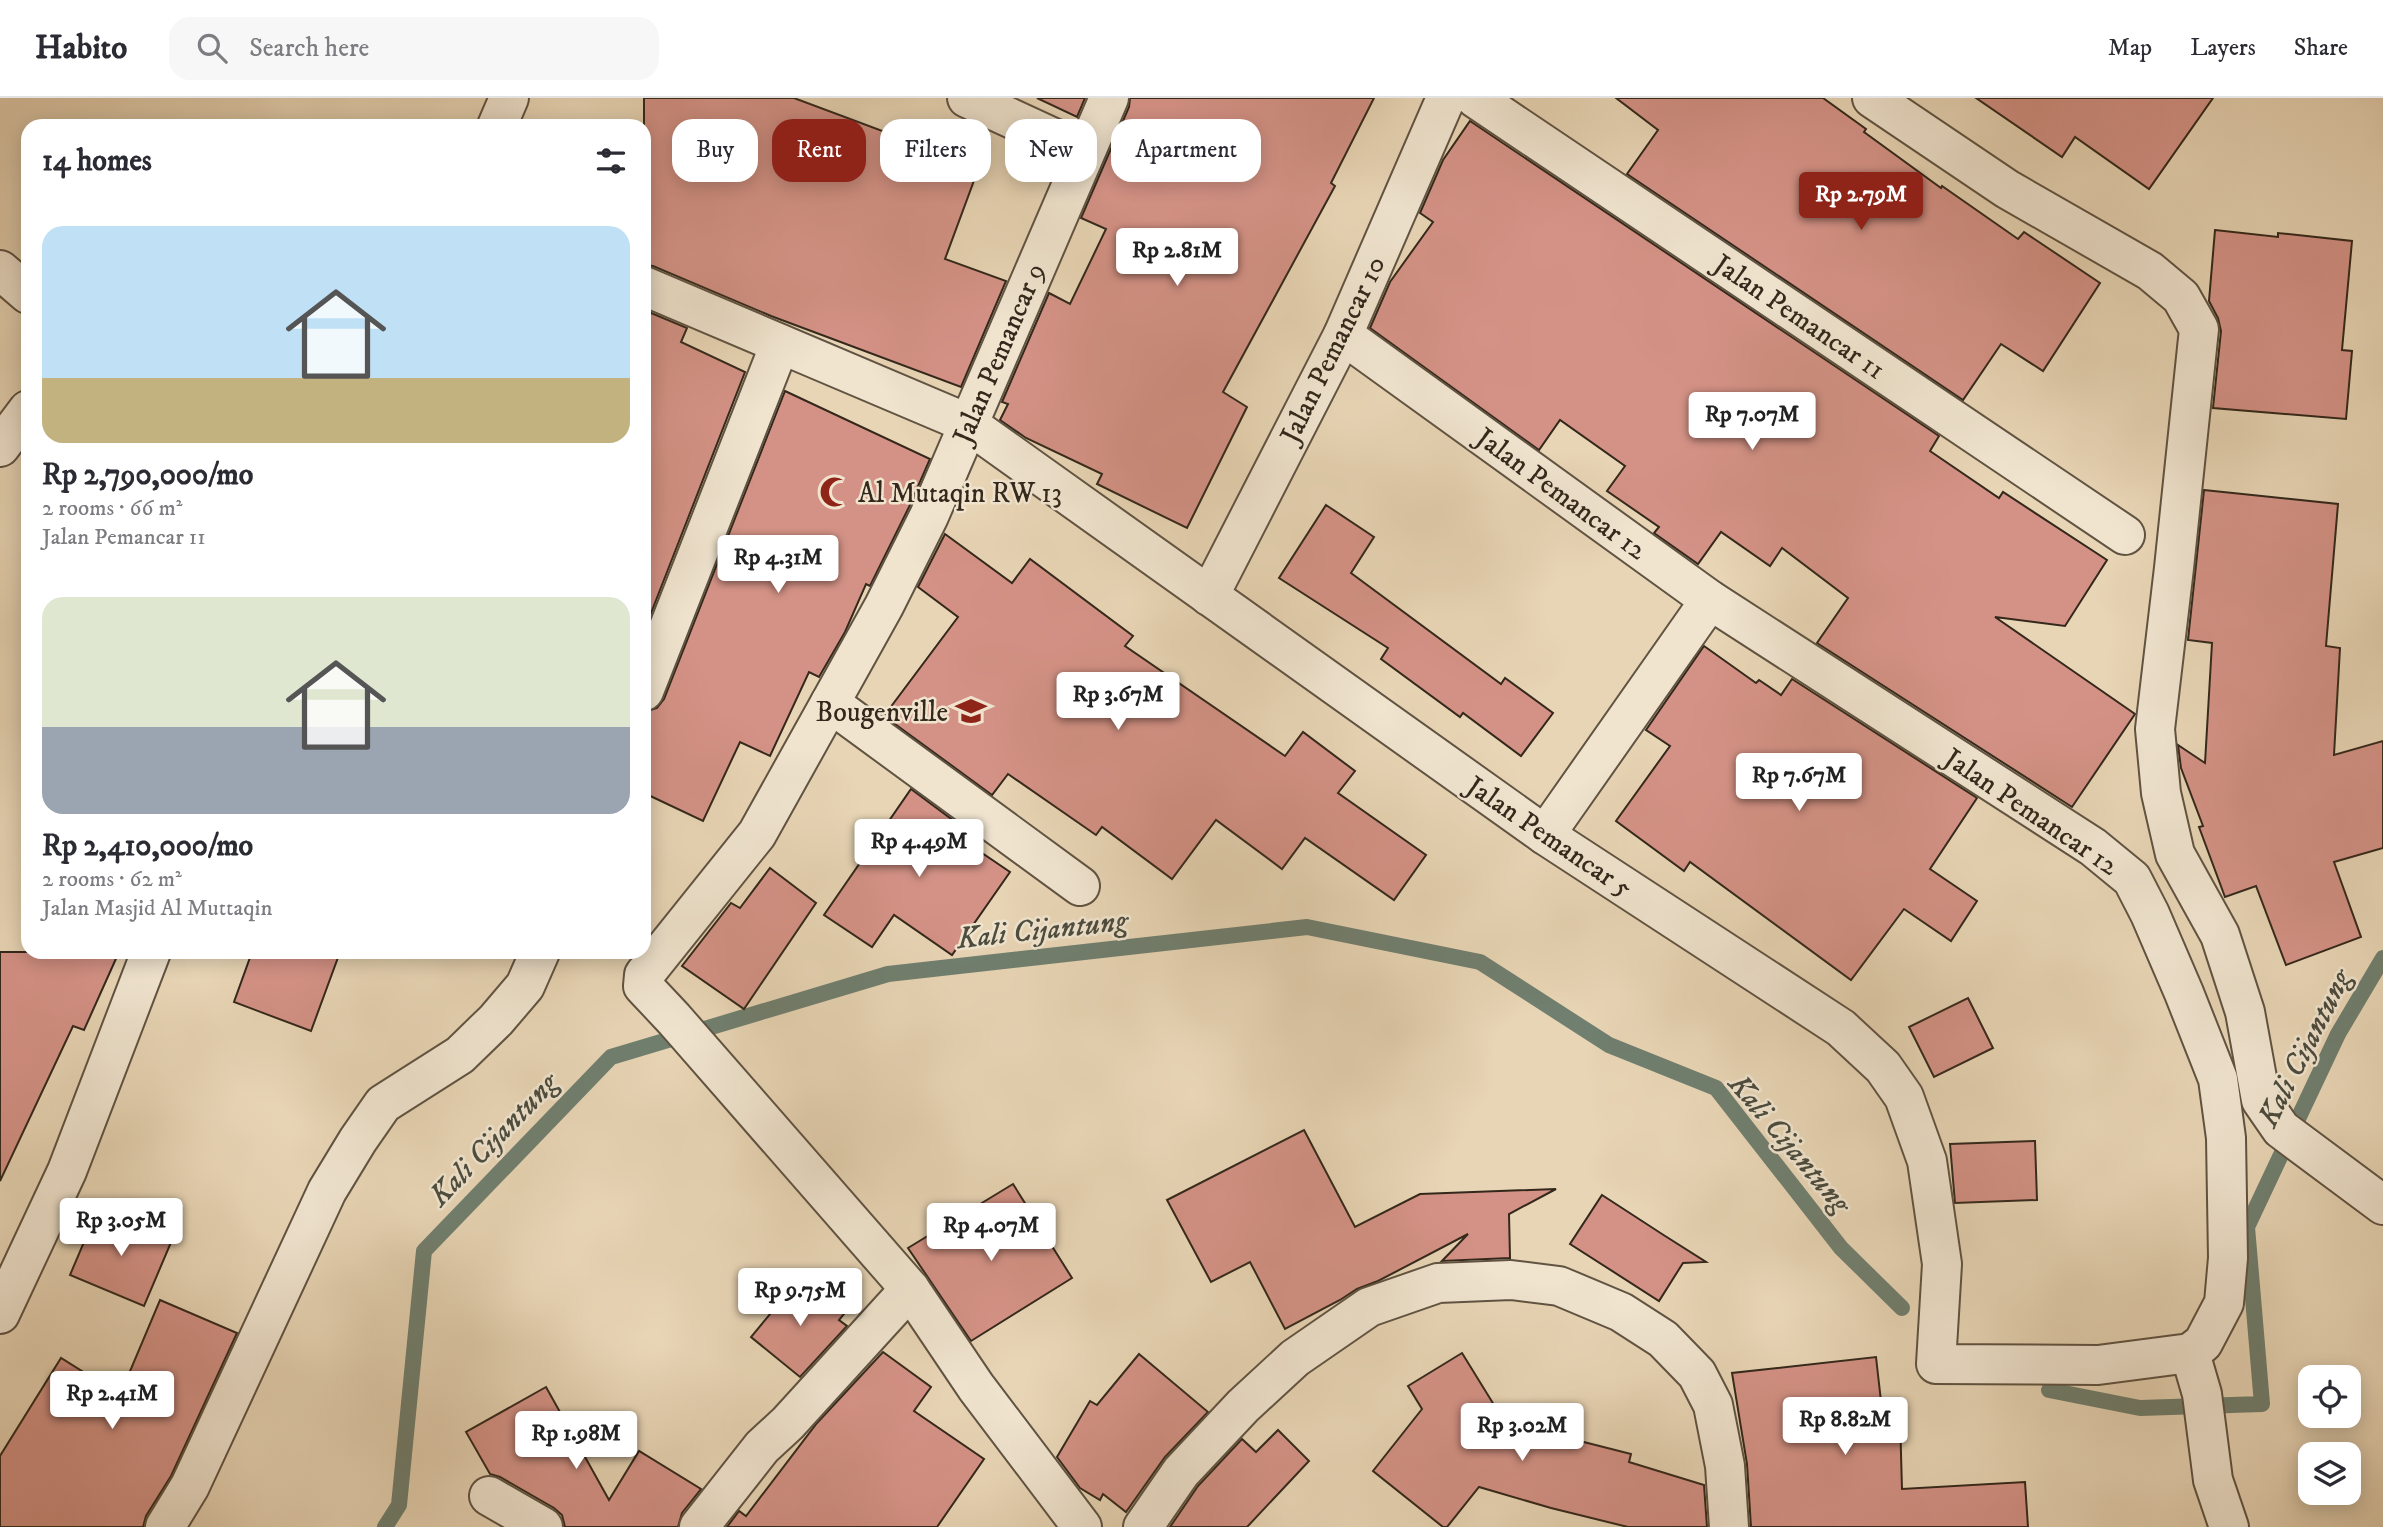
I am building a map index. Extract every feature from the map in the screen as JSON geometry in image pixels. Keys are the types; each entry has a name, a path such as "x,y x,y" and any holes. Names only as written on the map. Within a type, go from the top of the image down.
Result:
{"street":[{"path":"967,98 1012,119"},
{"name":"Jalan Pemancar 9","path":"1097,125 1110,98"},
{"name":"Jalan Pemancar 10","path":"1209,596 1343,335 1446,98"},
{"name":"Jalan Pemancar 11","path":"1475,98 2125,535"},
{"path":"1872,98 2007,189 2150,271 2181,297 2199,329 2155,729 2161,793 2175,855 2220,934 2245,1012 2260,1100 2281,1129 2383,1205"},
{"name":"Jalan Pemancar 9","path":"1071,182 929,516 884,606 757,834 644,975 643,986 910,1289 976,1387 1082,1527"},
{"path":"0,270 21,288"},
{"name":"Jalan Pemancar 5","path":"651,289 967,423 1545,835 1840,1028 1883,1067 1904,1097 1927,1161 1942,1264 1936,1364 2098,1365 2190,1353"},
{"name":"Jalan Pemancar 12","path":"1343,335 1710,600 2093,847 2132,879 2175,971 2218,1079 2227,1138 2228,1258 2224,1303 2203,1343 2190,1353"},
{"path":"651,673 780,344"},
{"path":"0,447 21,419"},
{"path":"1545,835 1710,600"},
{"path":"830,703 1080,886"},
{"path":"2132,879 2175,855"},
{"path":"0,1314 67,1171 148,959"},
{"path":"165,1527 190,1486 327,1191 358,1140 383,1104 460,1055 496,1020 525,986 537,959"},
{"path":"1143,1527 1181,1472 1243,1406 1295,1358 1369,1307 1438,1283 1511,1280 1559,1286 1621,1312 1663,1339 1697,1374 1713,1405 1726,1466 1729,1527"},
{"path":"699,1527 762,1447 788,1423 910,1289"},
{"path":"2190,1353 2202,1394 2213,1480 2229,1527"},
{"path":"489,1496 543,1527"}],"building":[{"path":"644,98 794,98 850,119 772,119 772,182 866,182 866,125 880,130 880,182 973,182 945,259 1006,281 961,387 771,316 651,266 651,119 644,119"},
{"path":"1037,98 1085,98 1077,117"},
{"path":"1130,98 1374,98 1331,183 1335,186 1223,392 1247,407 1187,528 1097,484 1102,474 1026,438 1000,420 1008,404 1002,402 1049,293 1070,304 1106,229 1081,218 1111,149 1111,182 1261,182 1261,119 1124,119"},
{"path":"1616,98 1823,98 1866,129 1864,132 1941,188 1942,186 2018,239 2024,232 2100,283 2043,371 2001,344 1963,400 1627,174 1658,130"},
{"path":"1976,98 2213,98 2149,189 2075,137 2062,157"},
{"path":"1470,121 1939,436 1930,451 1999,498 2003,492 2107,560 2065,626 1995,617 2135,714 2072,807 1817,643 1848,598 1782,548 1770,566 1721,532 1698,564 1654,533 1659,527 1607,491 1625,466 1560,420 1539,450 1370,328 1390,282 1433,222 1420,213 1443,160"},
{"path":"2215,230 2352,241 2342,350 2352,351 2346,419 2213,408 2221,331 2209,301"},
{"path":"651,313 687,328 681,342 745,372 651,613"},
{"path":"785,391 930,459 870,586 866,584 845,632 819,677 809,672 770,756 740,742 703,821 651,796 651,710 657,708 664,699"},
{"path":"2204,490 2338,504 2326,646 2340,648 2334,755 2383,741 2383,848 2334,862 2361,937 2286,965 2256,886 2225,897 2181,768 2178,745 2205,763 2212,643 2188,640"},
{"path":"1326,505 1374,537 1351,573 1501,684 1505,678 1553,713 1521,756 1463,713 1460,717 1381,659 1388,648 1279,578"},
{"path":"945,534 1012,583 1030,559 1133,636 1125,646 1285,756 1303,732 1355,771 1338,793 1426,855 1394,900 1305,838 1282,869 1216,820 1172,879 1102,827 1096,835 1008,774 992,795 884,716 958,617 918,587"},
{"path":"1704,646 1756,683 1759,680 1781,695 1792,679 1977,798 1930,869 1977,901 1951,941 1904,909 1851,980 1690,862 1684,871 1616,821 1670,746 1646,730"},
{"path":"911,789 966,830 960,838 1010,872 952,955 894,915 872,947 824,915"},
{"path":"770,868 816,903 744,1009 682,966 731,903 740,908"},
{"path":"0,952 21,952 21,959 116,959 84,1030 73,1026 0,1181"},
{"path":"249,959 337,959 311,1031 234,1002"},
{"path":"1968,998 1993,1048 1934,1077 1909,1027"},
{"path":"1304,1130 1355,1227 1420,1194 1556,1189 1509,1214 1510,1258 1442,1261 1468,1234 1378,1281 1357,1289 1285,1329 1250,1262 1211,1282 1167,1200"},
{"path":"2035,1141 2037,1200 1955,1203 1950,1144"},
{"path":"1013,1184 1072,1278 971,1341 908,1248"},
{"path":"1602,1195 1706,1262 1683,1263 1659,1301 1570,1244"},
{"path":"98,1209 172,1240 144,1306 70,1275"},
{"path":"800,1278 844,1314 839,1320 847,1326 800,1377 751,1337"},
{"path":"160,1300 237,1333 171,1476 146,1516 143,1527 0,1527 0,1456 61,1358 120,1395"},
{"path":"883,1352 931,1387 914,1411 984,1459 937,1527 727,1527 739,1511 746,1516 817,1423"},
{"path":"1462,1353 1499,1413 1573,1436 1572,1439 1631,1454 1629,1462 1704,1485 1707,1527 1628,1527 1479,1487 1447,1527 1443,1527 1373,1471 1422,1409 1408,1386"},
{"path":"1139,1354 1208,1412 1165,1457 1126,1512 1103,1494 1100,1500 1080,1488 1057,1457 1090,1401 1097,1405"},
{"path":"1876,1357 1883,1419 1900,1418 1902,1489 2025,1482 2028,1527 1751,1527 1747,1464 1732,1373"},
{"path":"546,1387 609,1500 639,1451 701,1489 682,1513 678,1527 565,1527 562,1515 554,1508 490,1474 466,1432"},
{"path":"1278,1430 1309,1461 1247,1527 1170,1527 1198,1486 1242,1439 1256,1452"}],"waterway":[{"name":"Kali Cijantung","path":"385,1527 399,1505 424,1251 611,1057 888,974 1307,927 1480,962 1609,1045 1716,1088 1841,1248 1902,1308"},
{"name":"Kali Cijantung","path":"2049,1390 2140,1408 2262,1404 2247,1227 2338,1034 2383,958"}],"place":[{"name":"Al Mutaqin RW 13","path":"835,492"},
{"name":"Bougenville","path":"971,711"}]}
